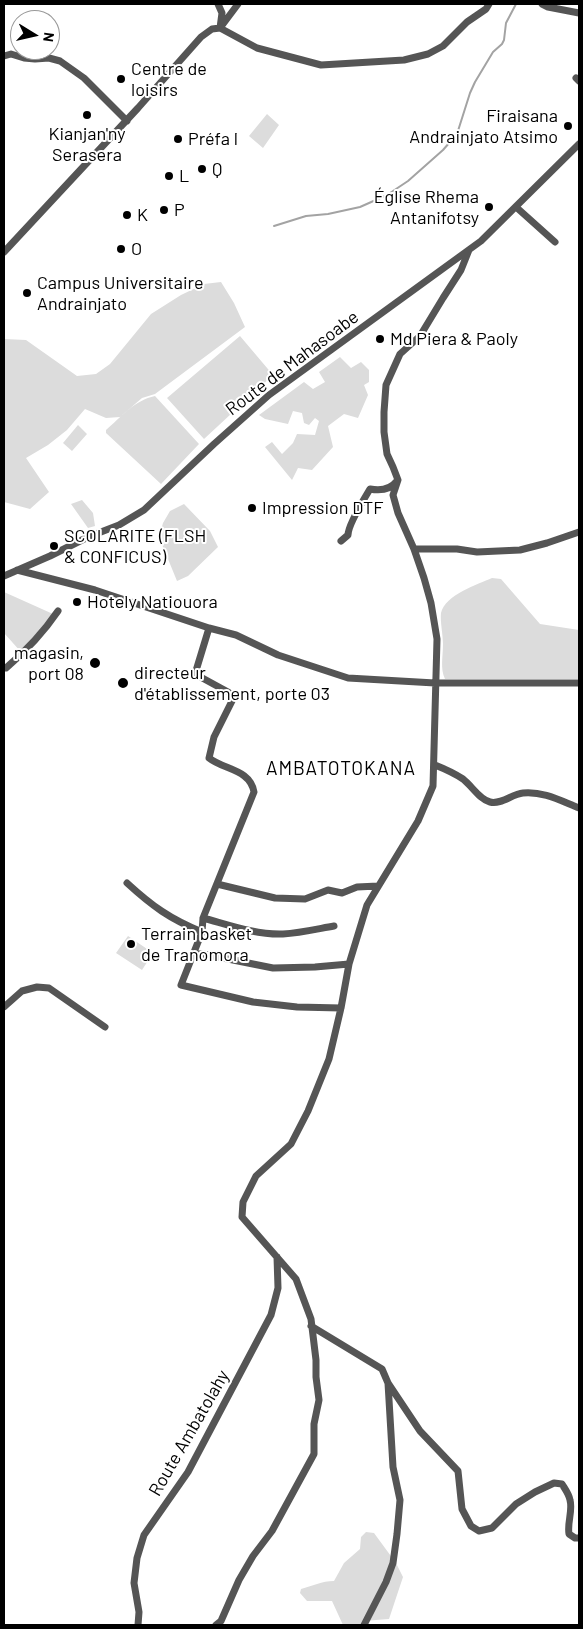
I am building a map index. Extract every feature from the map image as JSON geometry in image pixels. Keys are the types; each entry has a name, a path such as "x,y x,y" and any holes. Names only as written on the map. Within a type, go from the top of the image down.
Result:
{"street":[{"path":"218,4 222,13 220,28"},
{"path":"220,28 238,4"},
{"path":"4,252 127,121 201,37 212,29 220,28 258,48 320,66 404,60 428,54 443,46 468,22 486,9 489,4"},
{"path":"542,4 574,12"},
{"path":"4,56 11,54 24,58 49,58 60,61 84,78 127,121"},
{"name":"Route de Mahasoabe","path":"4,576 88,537 119,525 144,510 270,395 481,241 579,144"},
{"path":"516,207 555,242"},
{"path":"216,1625 221,1621 239,1580 253,1556 272,1531 314,1454 314,1424 319,1400 311,1319 296,1280 242,1217 243,1202 256,1176 291,1144 308,1111 329,1059 349,964 367,904 414,829 425,808 433,786 435,765 436,639 432,603 393,495 398,480 387,454 384,432 386,385 400,354 420,336 461,270 469,250"},
{"path":"341,541 348,535 353,518 370,488 376,490 386,489 393,486 398,480"},
{"path":"414,549 457,549 477,552 520,550 579,532"},
{"path":"17,570 95,590 209,628 236,635 278,655 348,678 435,682 579,682"},
{"path":"4,668 43,633 58,611"},
{"path":"209,628 194,674 228,692 234,699 214,737 208,758 247,777 253,785 254,792 203,918 202,932 181,985 253,1002 297,1007 341,1008"},
{"path":"435,765 465,780 483,799 491,803 500,802 522,793 539,794 579,808"},
{"path":"127,883 164,914 202,932"},
{"path":"217,884 275,898 305,899 328,890 342,893 357,888 378,886"},
{"path":"203,918 240,929 282,934 334,926"},
{"path":"194,954 203,954 273,968 315,968 349,964"},
{"path":"4,1007 22,990 37,987 49,988 105,1027"},
{"name":"Route Ambatolahy","path":"138,1625 139,1612 134,1583 137,1558 144,1535 188,1472 271,1315 278,1288 277,1256"},
{"path":"311,1326 382,1369 388,1383 420,1431 458,1472 462,1509 471,1526 479,1531 492,1528 516,1504 554,1483 562,1484 570,1497 569,1534 579,1538"},
{"path":"364,1625 386,1582 393,1563 397,1534 400,1500 393,1467 388,1383"}],"shaded area":[{"path":"267,114 279,125 263,148 249,136"},
{"path":"221,282 234,303 245,327 155,394 142,398 120,417 106,418 85,409 67,430 48,445 26,458 49,492 30,509 4,502 4,339 26,340 77,376 96,374 110,364 151,314 181,295 204,284"},
{"path":"240,336 273,375 204,439 167,398"},
{"path":"340,357 351,368 361,362 369,370 369,382 364,385 368,395 358,418 344,414 328,426 333,447 312,470 298,468 292,480 265,447 272,442 282,454 293,443 297,434 315,435 319,421 315,418 309,425 304,423 302,413 293,411 288,424 265,419 259,415 304,382 313,389 325,382 319,372"},
{"path":"155,396 199,444 161,484 106,433 106,430 129,410 141,401"},
{"path":"78,425 87,434 72,451 63,443"},
{"path":"82,500 93,513 95,526 88,528 71,504"},
{"path":"184,504 210,531 218,547 188,576 177,581 159,537 163,523 170,511"},
{"path":"492,578 501,579 540,624 579,630 579,679 445,679 442,667 441,613 455,596"},
{"path":"4,592 53,614 21,652 4,633"},
{"name":"Terrain basket de Tranomora","path":"128,936 153,953 142,970 116,953"},
{"path":"366,1532 374,1533 396,1563 403,1577 389,1619 363,1621 360,1625 343,1625 332,1601 307,1601 300,1593 301,1589 334,1581 344,1563 360,1549 361,1537"}],"waterway":[{"path":"274,226 306,216 328,214 360,207 387,195 408,181 443,150 457,134 470,93 493,52 502,44 506,23 516,4"}],"place":[{"name":"Centre de loisirs","path":"121,79"},
{"name":"Kianjan'ny Serasera","path":"87,115"},
{"name":"Firaisana Andrainjato Atsimo","path":"568,126"},
{"name":"Préfa I","path":"178,139"},
{"name":"Q","path":"202,169"},
{"name":"L","path":"169,176"},
{"name":"Église Rhema Antanifotsy","path":"489,207"},
{"name":"P","path":"164,210"},
{"name":"K","path":"127,215"},
{"name":"O","path":"121,249"},
{"name":"Campus Universitaire Andrainjato","path":"27,293"},
{"name":"Md Piera & Paoly","path":"380,339"},
{"name":"Impression DTF","path":"252,508"},
{"name":"SCOLARITE (FLSH & CONFICUS)","path":"54,546"},
{"name":"Hotely Natiouora","path":"77,602"},
{"name":"magasin, port 08","path":"95,663"},
{"name":"directeur d'établissement, porte 03","path":"123,683"},
{"name":"Terrain basket de Tranomora","path":"131,944"}],"district":[{"name":"AMBATOTOKANA","path":"341,769"}]}
